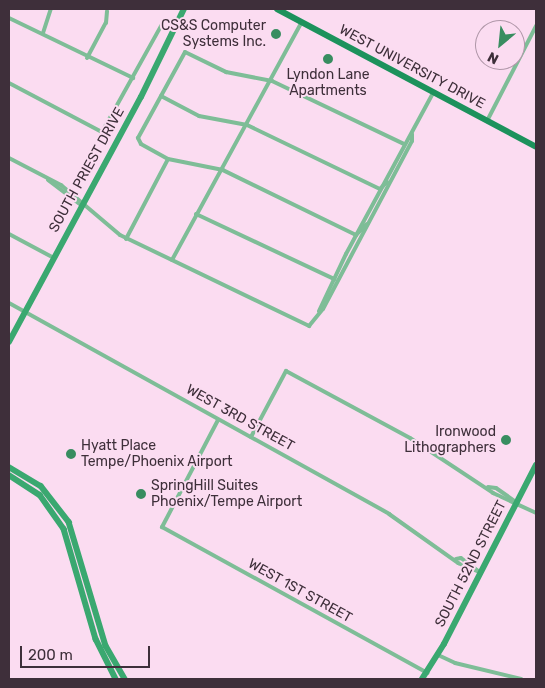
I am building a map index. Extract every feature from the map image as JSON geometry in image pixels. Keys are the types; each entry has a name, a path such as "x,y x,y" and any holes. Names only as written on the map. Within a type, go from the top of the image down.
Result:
{"main road":[{"name":"SOUTH PRIEST DRIVE","path":"9,342 184,9"},
{"name":"WEST UNIVERSITY DRIVE","path":"276,9 536,147"},
{"name":"SOUTH 52ND STREET","path":"428,676 536,465"},
{"path":"9,467 40,486 69,522 109,662 125,679"},
{"path":"9,475 48,499 69,522"},
{"path":"40,495 64,529 88,609 116,679"},
{"path":"88,609 101,632"},
{"path":"422,679 428,676"}],"street":[{"path":"43,33 51,9"},
{"path":"87,58 106,23 107,11"},
{"path":"9,18 43,33 87,58 133,78"},
{"path":"172,260 272,81 302,22"},
{"name":"SOUTH PRIEST DRIVE","path":"9,83 99,132 106,130 162,24"},
{"path":"487,121 536,26"},
{"path":"356,235 223,170 168,158 139,142 160,96 185,52 226,72 272,81 404,144"},
{"path":"9,158 44,177 126,238 309,326 344,268 391,180 433,93"},
{"path":"160,96 199,116 247,125 380,189"},
{"path":"319,311 380,189 404,144 412,134"},
{"path":"397,168 404,144"},
{"path":"126,238 168,158"},
{"path":"380,189 391,180"},
{"path":"196,214 333,280"},
{"path":"356,235 367,224"},
{"path":"9,234 54,258"},
{"path":"333,280 344,268"},
{"name":"WEST 3RD STREET","path":"9,303 389,514 456,559 481,573"},
{"path":"251,437 286,371 410,438 488,487 493,493 536,513"},
{"name":"WEST 1ST STREET","path":"218,420 162,527 428,676"},
{"path":"438,655 456,663 521,679"}],"place":[{"name":"CS&S Computer Systems Inc.","path":"276,34"},
{"name":"Lyndon Lane Apartments","path":"328,59"},
{"name":"Ironwood Lithographers","path":"506,440"},
{"name":"Hyatt Place Tempe/Phoenix Airport","path":"71,454"},
{"name":"SpringHill Suites Phoenix/Tempe Airport","path":"141,494"}]}
